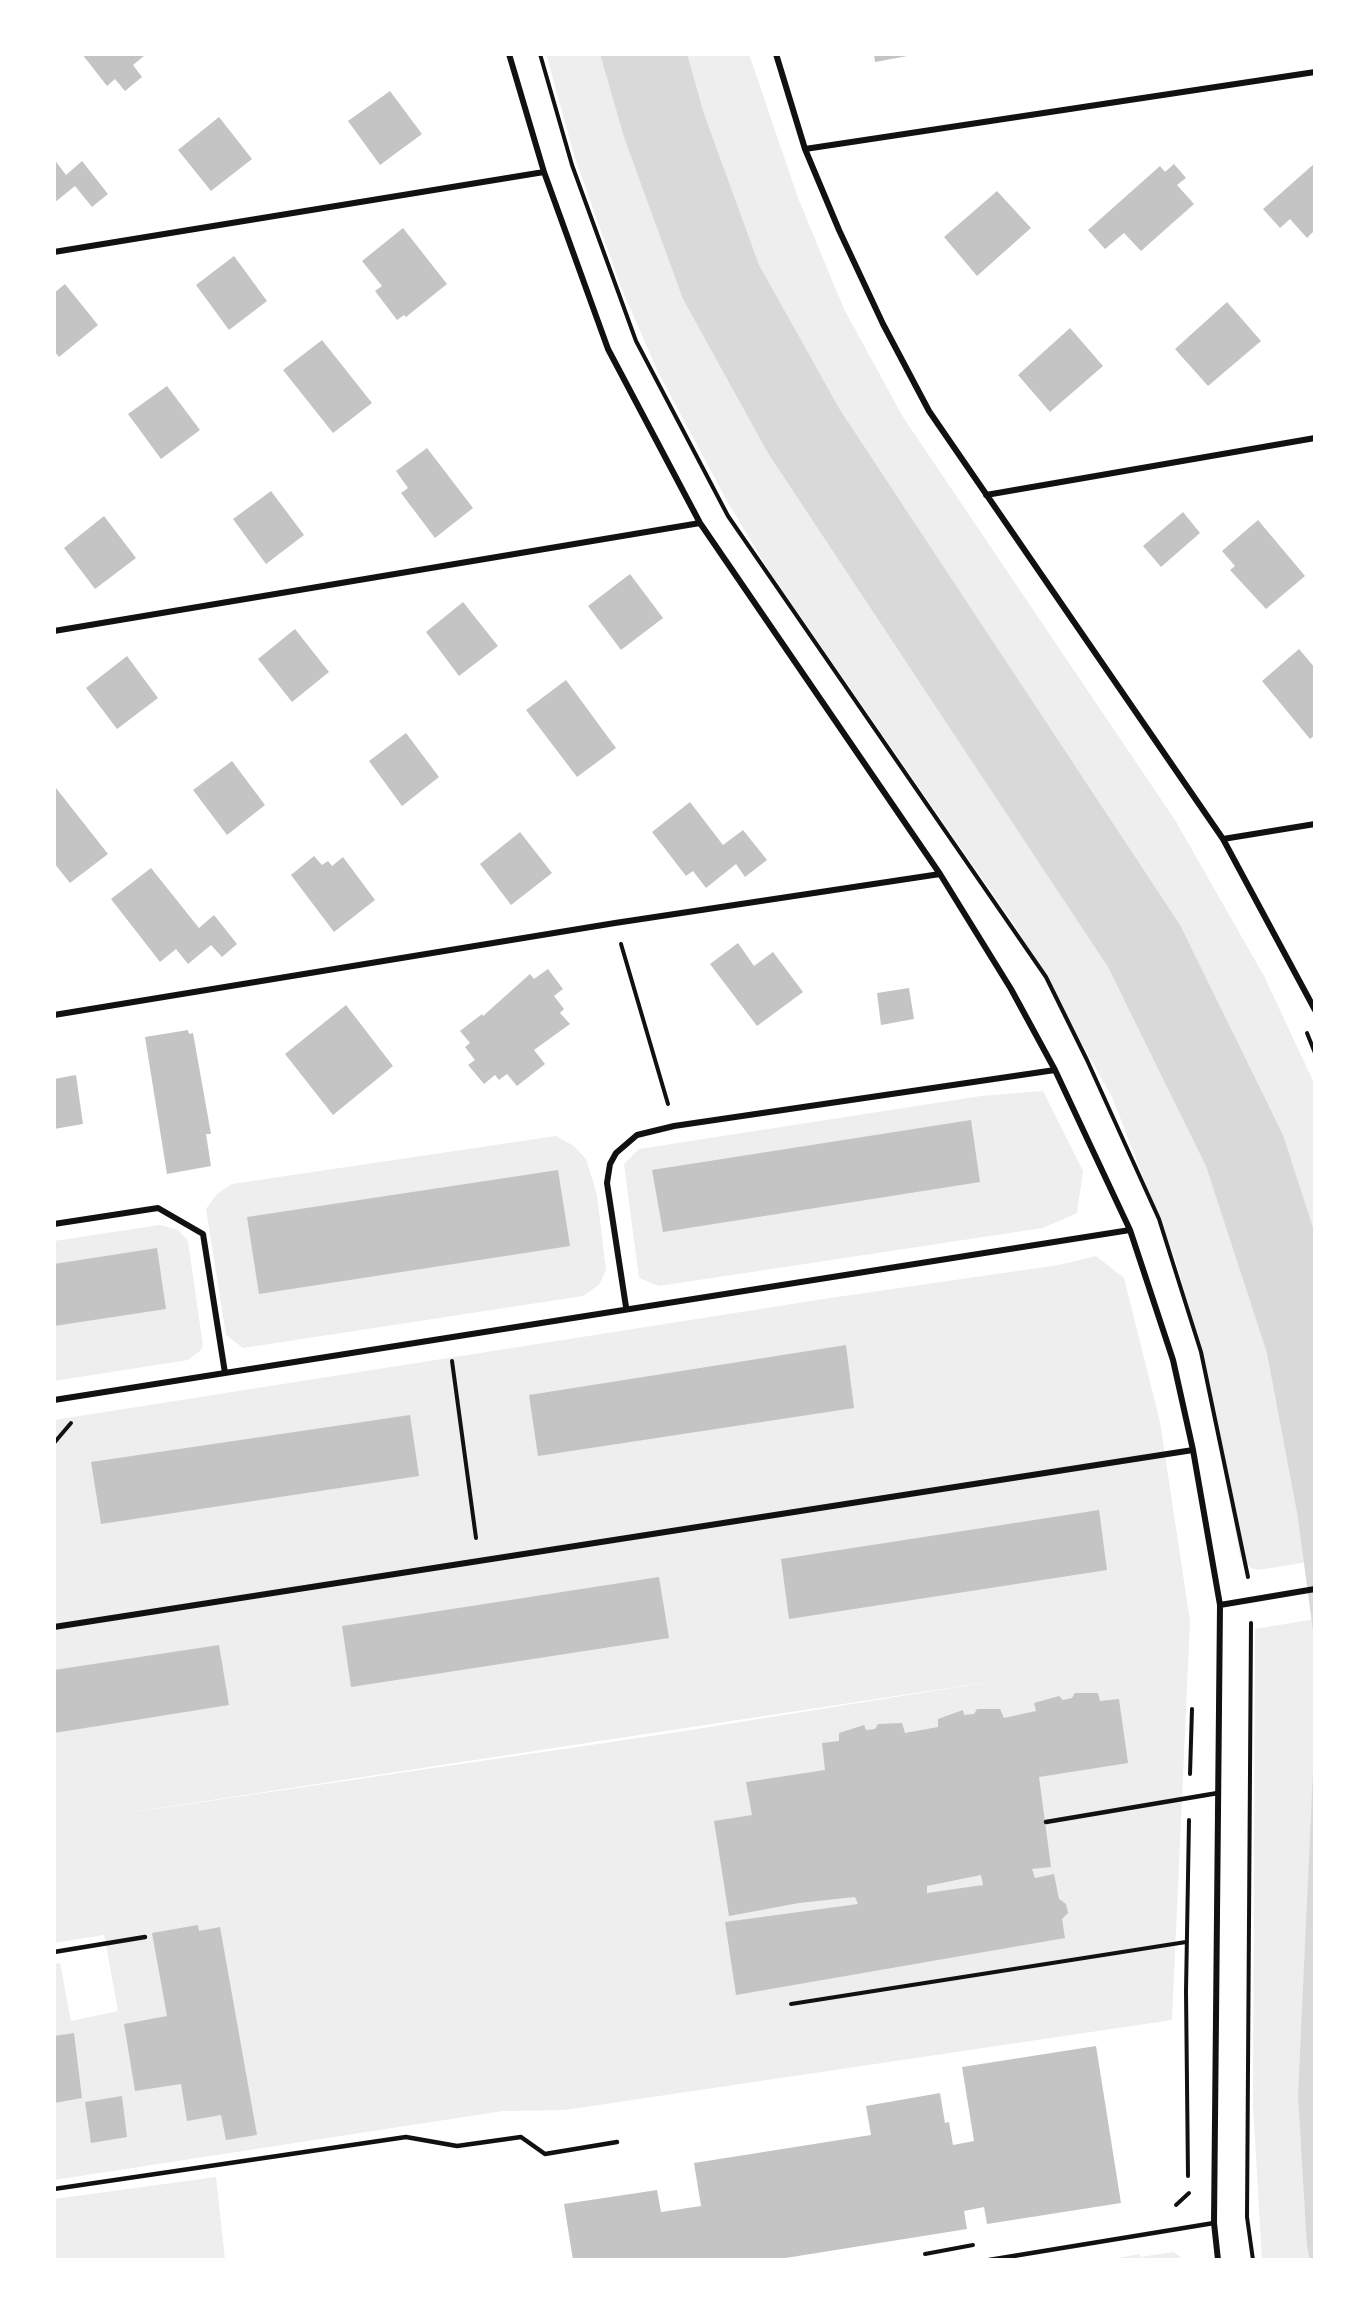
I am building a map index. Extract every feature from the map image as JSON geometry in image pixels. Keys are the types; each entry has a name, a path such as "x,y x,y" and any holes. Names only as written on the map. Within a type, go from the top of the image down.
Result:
{"street":[{"path":"509,54 544,172 608,349 700,523 940,874 1011,989 1055,1070 1130,1230 1173,1360 1194,1450 1220,1605 1214,2223 1218,2260"},
{"path":"776,54 805,149 883,324 929,411 1223,839 1315,1010"},
{"path":"805,149 1315,72"},
{"path":"54,252 544,172"},
{"path":"986,495 1315,438"},
{"path":"54,631 700,523"},
{"path":"1223,839 1315,824"},
{"path":"54,1015 615,923 940,874"},
{"path":"626,1307 607,1183 610,1164 616,1153 637,1135 674,1126 1055,1070"},
{"path":"54,1224 158,1208 203,1234 225,1373"},
{"path":"54,1400 626,1307 1130,1230"},
{"path":"54,1627 1194,1450"},
{"path":"1220,1605 1315,1589"}],"lane":[{"path":"1046,1822 1218,1793"},
{"path":"54,1952 145,1937"},
{"path":"54,2189 406,2137 458,2146 521,2137 545,2154 616,2142"},
{"path":"989,2260 1214,2223"}],"path":[{"path":"540,54 572,165 636,341 728,516 1046,977 1160,1219 1201,1352 1251,1600 1247,2217 1253,2260"},
{"path":"615,923 674,1126"},
{"path":"449,1336 479,1561"},
{"path":"1191,2227 1187,2160 1186,1942 1193,1703"},
{"path":"791,2004 1186,1942"}],"shaded area":[{"path":"546,54 749,54 798,198 844,309 903,417 1175,820 1264,976 1315,1085 1315,1561 1258,1570 1251,1568 1240,1556 1201,1347 1175,1259 1112,1097 1017,929 771,574 726,499 658,372 621,287 575,158"},
{"path":"600,54 687,54 704,114 759,265 840,410 1180,925 1283,1135 1315,1234 1315,2260 1310,2260 1307,2246 1298,2096 1314,1750 1313,1631 1298,1518 1267,1353 1206,1166 1108,967 768,453 683,299 625,140"},
{"path":"1043,1091 1083,1171 1077,1213 1043,1228 659,1286 639,1278 624,1164 639,1149 981,1096"},
{"path":"556,1136 574,1146 586,1159 597,1195 606,1270 599,1285 583,1296 243,1348 226,1335 206,1209 217,1194 232,1184"},
{"path":"160,1225 178,1230 188,1241 203,1346 201,1350 188,1360 54,1381 54,1241"},
{"path":"1096,1256 1124,1278 1160,1422 1190,1621 1172,2020 565,2110 503,2111 54,2180 54,1964 60,1963 71,2021 118,2011 104,1935 54,1943 54,1420 830,1298 1059,1265","holes":["1001,1680 672,1733 100,1817"]},
{"path":"1315,1619 1315,2260 1262,2260 1253,2106 1255,1629"},
{"path":"216,2177 225,2260 54,2260 54,2199"},
{"path":"1174,2252 1184,2260 1106,2260 1140,2254 1140,2257"}],"building":[{"path":"82,54 143,54 144,56 133,65 142,77 125,91 115,79 107,86"},
{"path":"874,54 913,54 913,55 875,62"},
{"path":"390,91 422,134 380,165 348,121"},
{"path":"219,117 252,159 211,191 178,150"},
{"path":"54,159 66,175 82,161 108,194 92,207 75,186 54,203"},
{"path":"1315,163 1315,230 1307,238 1290,219 1280,228 1263,209"},
{"path":"1174,164 1186,178 1177,185 1194,204 1141,251 1124,233 1105,249 1088,230 1160,166 1165,172"},
{"path":"997,191 1031,228 977,276 944,237"},
{"path":"403,228 447,284 406,317 404,315 397,320 375,291 382,286 362,261"},
{"path":"234,256 267,301 229,330 196,285"},
{"path":"65,284 98,325 59,357 54,351 54,293"},
{"path":"1227,302 1261,341 1208,386 1175,349"},
{"path":"1070,328 1103,366 1050,412 1018,375"},
{"path":"322,340 372,403 333,433 283,370"},
{"path":"167,386 200,430 161,459 128,414"},
{"path":"427,448 473,508 435,538 401,493 408,488 396,471"},
{"path":"271,491 304,535 266,564 233,519"},
{"path":"1183,512 1200,533 1161,567 1143,546"},
{"path":"104,516 136,558 95,589 64,548"},
{"path":"1258,520 1305,576 1266,609 1230,570 1235,566 1222,551"},
{"path":"630,574 663,618 621,650 588,606"},
{"path":"463,602 498,646 459,676 426,632"},
{"path":"295,629 329,672 292,702 258,659"},
{"path":"1299,649 1315,668 1315,735 1310,739 1262,681"},
{"path":"127,656 158,698 117,729 86,688"},
{"path":"566,680 616,748 577,777 526,710"},
{"path":"406,733 439,777 402,806 369,761"},
{"path":"232,761 265,805 227,835 193,790"},
{"path":"56,788 108,854 70,883 54,863"},
{"path":"690,802 723,845 743,830 767,860 745,877 736,864 706,888 693,871 686,876 652,832"},
{"path":"520,832 552,873 511,905 480,864"},
{"path":"314,856 322,865 328,861 332,866 343,857 375,900 334,932 291,875"},
{"path":"151,868 199,928 214,915 237,944 222,957 211,945 188,964 176,949 160,962 111,899"},
{"path":"738,943 754,966 773,952 803,992 757,1026 710,964"},
{"path":"548,969 563,989 554,996 564,1009 560,1013 570,1024 534,1050 545,1064 517,1086 507,1074 499,1080 495,1075 484,1084 468,1065 475,1060 465,1047 470,1043 460,1031 482,1014 483,1016 530,974 534,979"},
{"path":"909,988 914,1019 881,1025 877,993"},
{"path":"346,1005 393,1066 333,1115 285,1054"},
{"path":"188,1030 189,1034 193,1033 211,1134 206,1134 211,1166 167,1174 145,1037"},
{"path":"76,1075 83,1124 54,1129 54,1079"},
{"path":"971,1120 980,1182 663,1232 652,1170"},
{"path":"558,1170 570,1246 259,1294 247,1217"},
{"path":"157,1248 166,1309 54,1326 54,1264"},
{"path":"846,1345 854,1408 538,1456 529,1395"},
{"path":"410,1415 419,1476 101,1524 91,1462"},
{"path":"1099,1510 1107,1570 789,1619 781,1559"},
{"path":"659,1577 669,1638 351,1687 342,1626"},
{"path":"219,1645 229,1705 54,1733 54,1670"},
{"path":"1075,1693 1098,1693 1100,1701 1119,1699 1128,1763 1039,1777 1051,1867 1032,1869 1035,1878 1054,1874 1059,1899 1066,1904 1068,1913 1062,1919 1065,1938 736,1995 725,1922 858,1904 855,1897 799,1903 729,1916 714,1821 752,1815 746,1782 825,1770 822,1743 839,1741 839,1733 864,1725 866,1730 875,1729 878,1724 902,1723 905,1733 938,1727 938,1719 963,1710 964,1715 974,1714 977,1709 1000,1709 1004,1718 1036,1711 1034,1703 1059,1696 1063,1700 1072,1698","holes":["981,1875 983,1885 927,1893 927,1886"]},
{"path":"198,1925 199,1931 220,1927 257,2135 226,2140 221,2115 187,2121 181,2084 135,2091 124,2024 167,2016 152,1933"},
{"path":"74,2033 82,2098 54,2103 54,2036"},
{"path":"1096,2046 1121,2203 987,2224 984,2207 964,2211 967,2229 773,2260 573,2260 564,2204 657,2190 661,2212 701,2206 694,2163 871,2135 866,2106 940,2093 945,2123 949,2122 953,2145 974,2141 962,2067"},
{"path":"122,2096 127,2137 91,2143 85,2102"}]}
